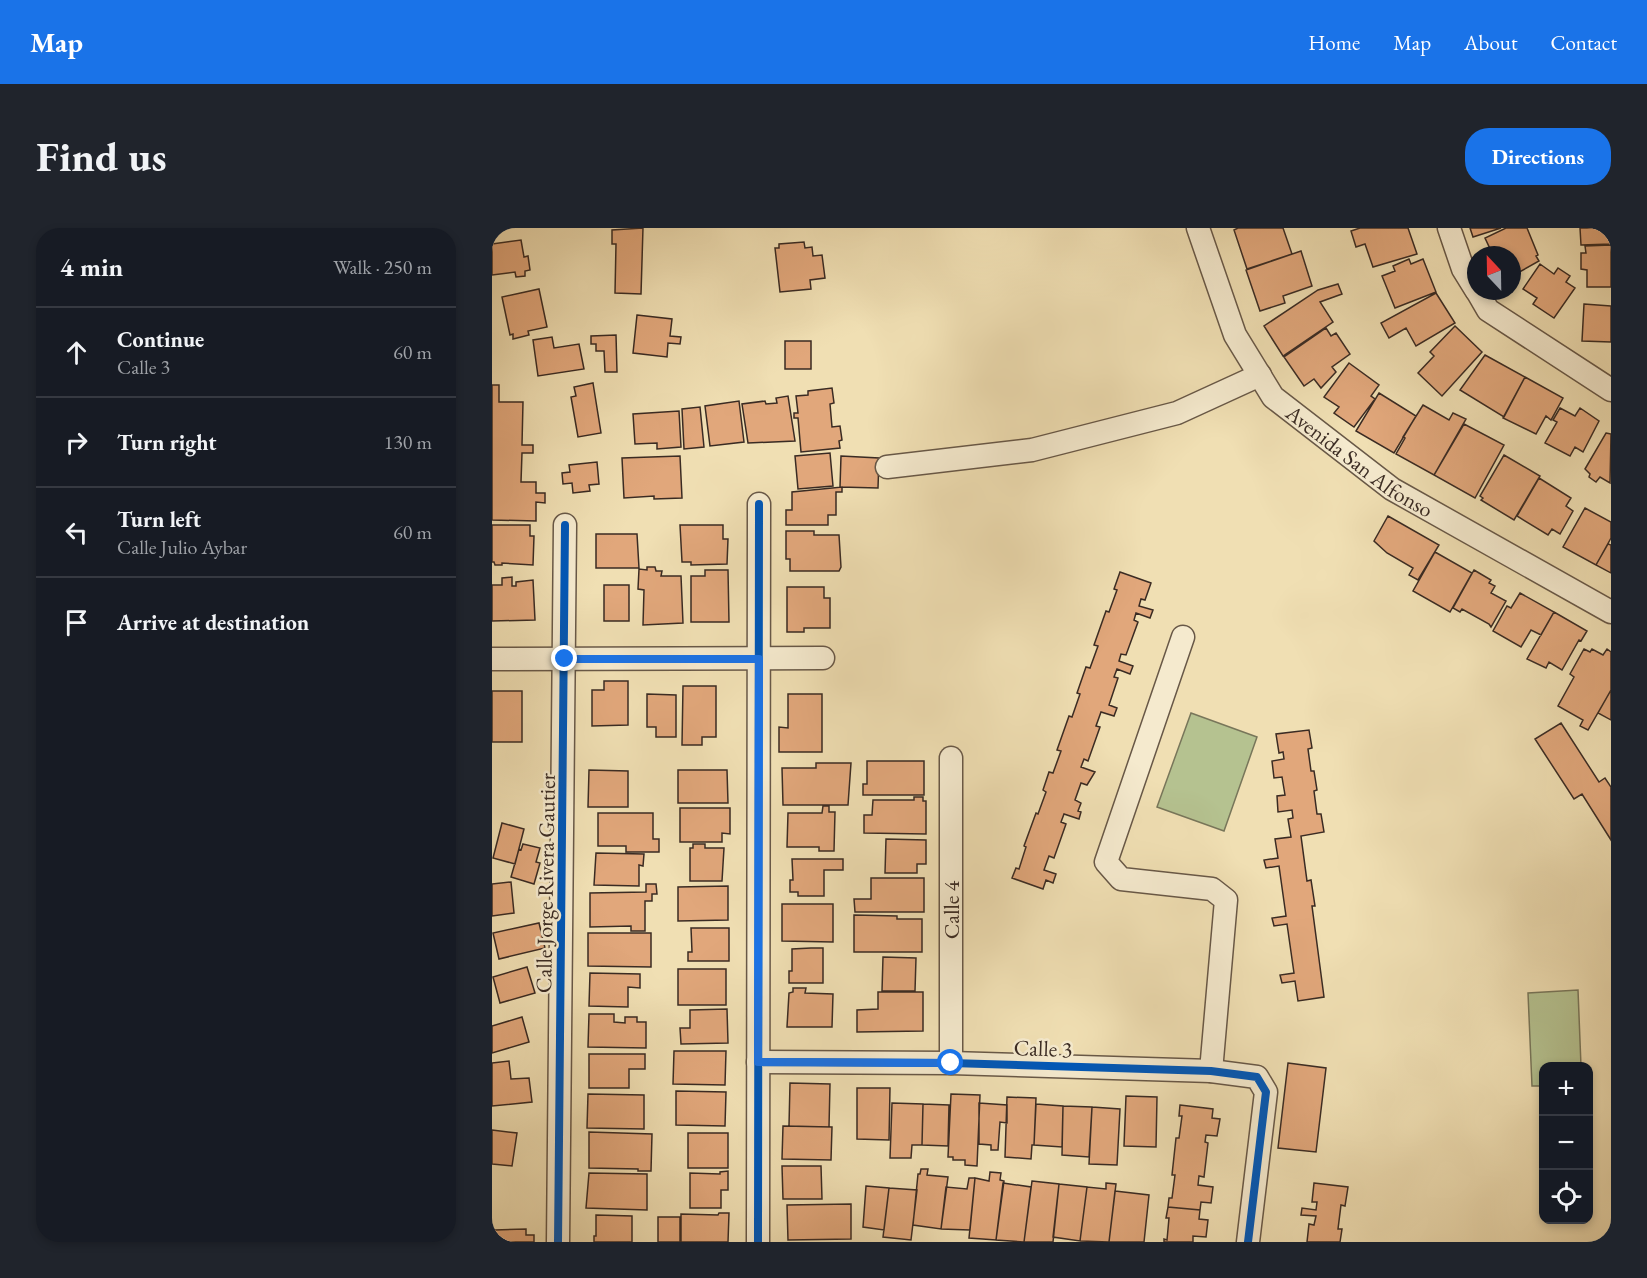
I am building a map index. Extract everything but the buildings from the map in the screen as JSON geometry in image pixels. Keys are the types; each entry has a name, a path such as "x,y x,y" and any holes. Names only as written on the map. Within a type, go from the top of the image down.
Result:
{"street":[{"name":"Avenida San Alfonso","path":"1198,228 1235,335 1273,397 1392,489 1611,612"},
{"path":"1449,228 1467,276"},
{"path":"1482,300 1488,310 1611,390"},
{"path":"887,467 1032,450 1177,413 1260,375"},
{"path":"758,1242 759,504"},
{"name":"Calle Jorge Rivera Gautier","path":"558,1242 565,525"},
{"path":"1183,637 1106,862 1121,879 1212,889 1227,900 1211,1071"},
{"path":"492,659 823,658"},
{"name":"Calle 4","path":"951,758 951,1063"},
{"name":"Calle 3","path":"758,1062 951,1063 1211,1071 1257,1077 1266,1092 1248,1242"}],"green space":[{"path":"1191,713 1257,737 1224,831 1157,807"},
{"path":"1578,990 1581,1062 1539,1062 1539,1086 1532,1086 1528,993"}],"cycle path":[{"path":"758,1242 759,504"},
{"path":"558,1242 565,525"},
{"path":"758,1062 951,1063 1211,1071 1257,1077 1266,1092 1248,1242"}],"route":[{"path":"565,659 759,659 758,1062 951,1063"}]}
